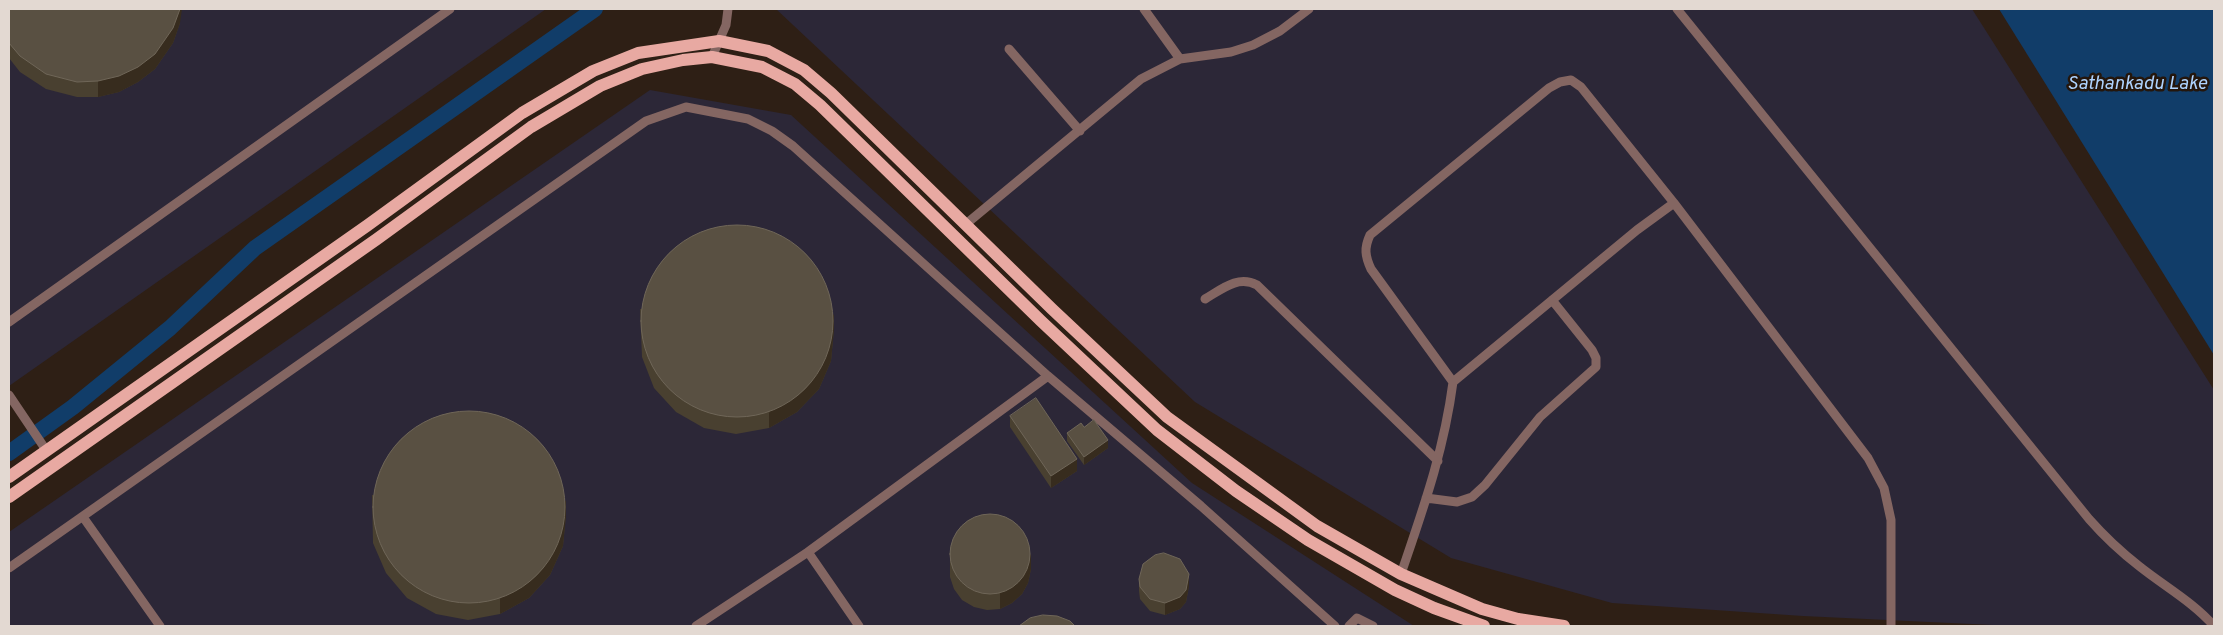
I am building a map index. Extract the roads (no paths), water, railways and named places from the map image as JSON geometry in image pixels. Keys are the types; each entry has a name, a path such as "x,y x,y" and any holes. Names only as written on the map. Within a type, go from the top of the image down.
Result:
{"main road":[{"path":"9,477 44,447 179,358 522,114 593,71 638,53 720,41 768,52 804,70 832,92 1052,310 1168,417 1317,526 1401,574 1482,608 1518,619 1564,626"},
{"path":"9,497 378,239 531,127 600,86 642,69 682,60 712,57 762,67 795,84 814,99 1105,382 1157,430 1236,491 1308,540 1395,590 1434,608 1484,626"},
{"path":"179,358 187,371"}],"lane":[{"path":"9,322 450,9"},
{"path":"712,57 726,25 728,9"},
{"path":"1144,9 1180,59"},
{"path":"966,224 1141,79 1180,59 1231,52 1253,45 1280,31 1309,9"},
{"path":"1677,9 2089,519 2110,542 2140,567 2202,612 2214,626"},
{"path":"1009,49 1080,131"},
{"path":"1401,574 1438,461 1449,411 1452,382 1371,270 1366,260 1365,246 1370,235 1549,88 1560,82 1571,80 1581,87 1674,203 1868,458 1884,488 1891,520 1892,626"},
{"path":"9,568 646,121 686,107 748,119 772,131 793,146 1048,376 1201,506 1335,626"},
{"path":"1452,382 1637,230 1674,203"},
{"path":"1205,299 1232,283 1243,280 1257,285 1438,461"},
{"path":"1426,498 1457,502 1472,497 1485,485 1540,417 1596,367 1596,358 1592,350 1552,300"},
{"path":"696,626 808,552 1048,376"},
{"path":"9,395 44,447"},
{"path":"83,517 160,626"},
{"path":"808,552 859,626"},
{"path":"1349,626 1357,618 1373,626"}],"water":[{"name":"Sathankadu Lake","path":"1999,9 2214,9 2214,355"}],"waterway":[{"path":"9,453 73,407 170,328 255,248 595,9"}]}
